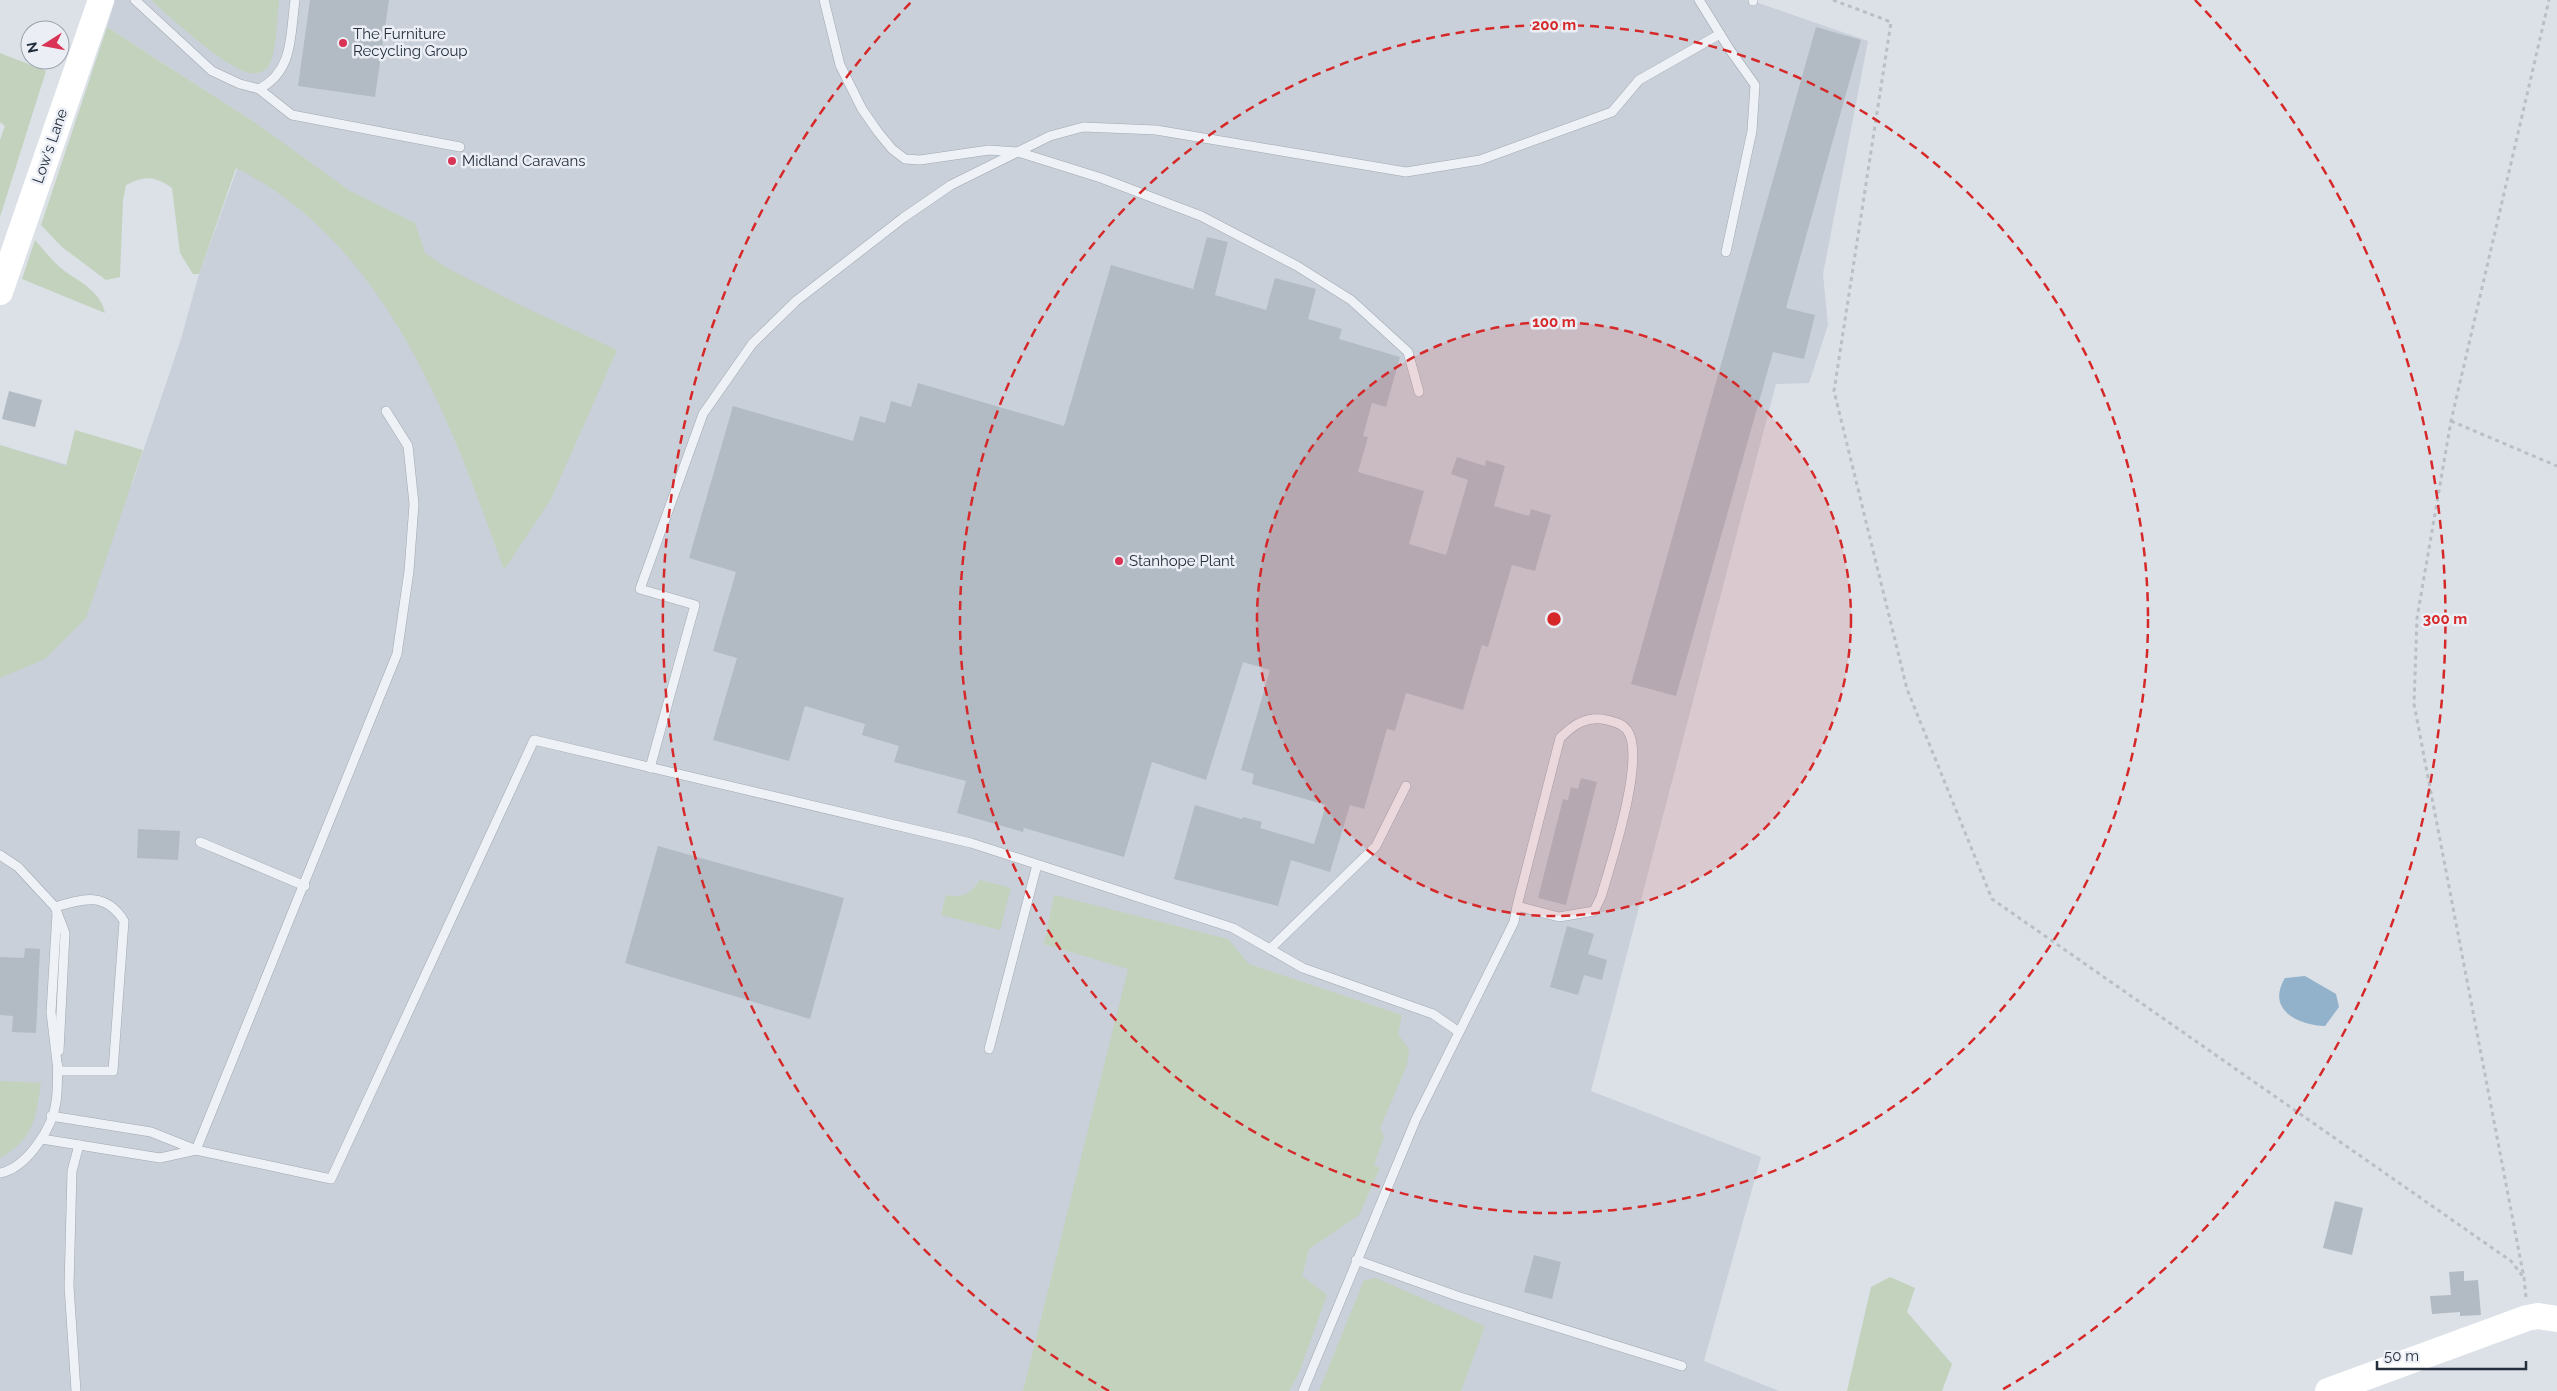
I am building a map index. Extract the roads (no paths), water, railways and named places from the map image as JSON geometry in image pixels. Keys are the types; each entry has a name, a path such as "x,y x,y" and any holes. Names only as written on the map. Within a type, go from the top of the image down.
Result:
{"street":[{"name":"Low's Lane","path":"0,292 99,7"},
{"path":"2328,1391 2527,1318 2538,1316 2557,1319"}],"lane":[{"path":"135,0 212,71 240,84 259,89 292,115 460,147"},
{"path":"259,89 273,82 286,63 295,0"},
{"path":"824,0 840,66 862,109 892,149 905,158 920,160 981,151 1018,152 1101,178 1201,216 1297,266 1351,300 1408,352 1419,392"},
{"path":"1699,0 1755,85 1752,131 1726,252"},
{"path":"650,768 695,604 640,589 703,414 752,344 796,301 904,218 951,185 1050,136 1082,127 1156,130 1406,172 1480,160 1612,112 1639,80 1720,34"},
{"path":"196,1150 305,886 397,654 410,571 414,504 408,446 386,411"},
{"path":"1303,1391 1416,1119 1514,922 1518,906 1560,738 1574,723 1602,719 1618,722 1627,730 1632,745 1632,768 1628,799 1601,897 1594,911 1559,918 1518,906"},
{"path":"52,1116 151,1132 196,1150 331,1179 534,740 971,843 1233,928 1303,968 1433,1014 1459,1032"},
{"path":"1270,950 1376,846 1406,786"},
{"path":"200,842 305,886"},
{"path":"0,855 18,868 56,910 65,933 56,1104 42,1139 26,1158 7,1172 0,1173"},
{"path":"989,1049 1037,865"},
{"path":"56,910 77,900 103,900 118,910 124,921 113,1071 58,1071"},
{"path":"42,1139 160,1158 196,1150"},
{"path":"76,1391 69,1286 72,1171 79,1145"},
{"path":"1356,1260 1457,1296 1682,1366"}],"water":[{"path":"2305,976 2336,994 2339,1007 2325,1026 2314,1025 2295,1019 2282,1007 2279,998 2280,989 2285,978"}],"place":[{"name":"The Furniture Recycling Group","path":"343,43"},
{"name":"Midland Caravans","path":"452,161"},
{"name":"Stanhope Plant","path":"1119,561"}]}
